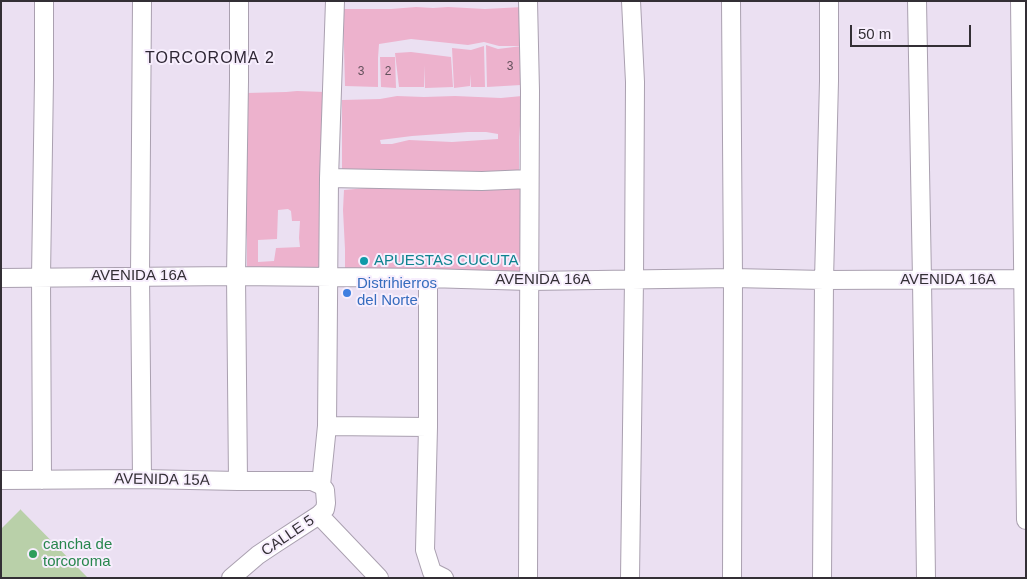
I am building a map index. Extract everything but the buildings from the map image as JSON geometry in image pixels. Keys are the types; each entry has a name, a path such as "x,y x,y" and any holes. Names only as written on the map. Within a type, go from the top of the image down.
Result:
{"street":[{"path":"42,480 41,277 44,1"},
{"path":"142,1 140,276 142,479"},
{"path":"238,481 236,276 239,1"},
{"name":"CALLE 5","path":"231,578 276,543 319,515 325,508 326,503 324,490 321,485 327,426 329,178 334,1"},
{"path":"528,1 528,578"},
{"path":"630,578 635,82 631,1"},
{"path":"731,1 733,278 732,578"},
{"path":"822,578 824,280 829,1"},
{"path":"917,1 926,578"},
{"path":"1020,1 1026,520"},
{"path":"329,178 482,181 529,179"},
{"name":"AVENIDA 16A","path":"1,278 236,276 529,281 733,278 824,280 1024,279"},
{"path":"428,278 428,427 425,550 432,572 444,578"},
{"path":"327,426 428,427"},
{"name":"AVENIDA 15A","path":"1,480 312,481 321,485"},
{"path":"319,515 379,578"}],"green space":[{"name":"cancha de torcoroma","path":"21,509 88,578 1,578 1,529"}],"place":[{"name":"APUESTAS CUCUTA","path":"364,261"},
{"name":"Distrihierros del Norte","path":"347,293"},
{"name":"cancha de torcoroma","path":"33,554"}],"district":[{"name":"TORCOROMA 2","path":"210,59"}]}
